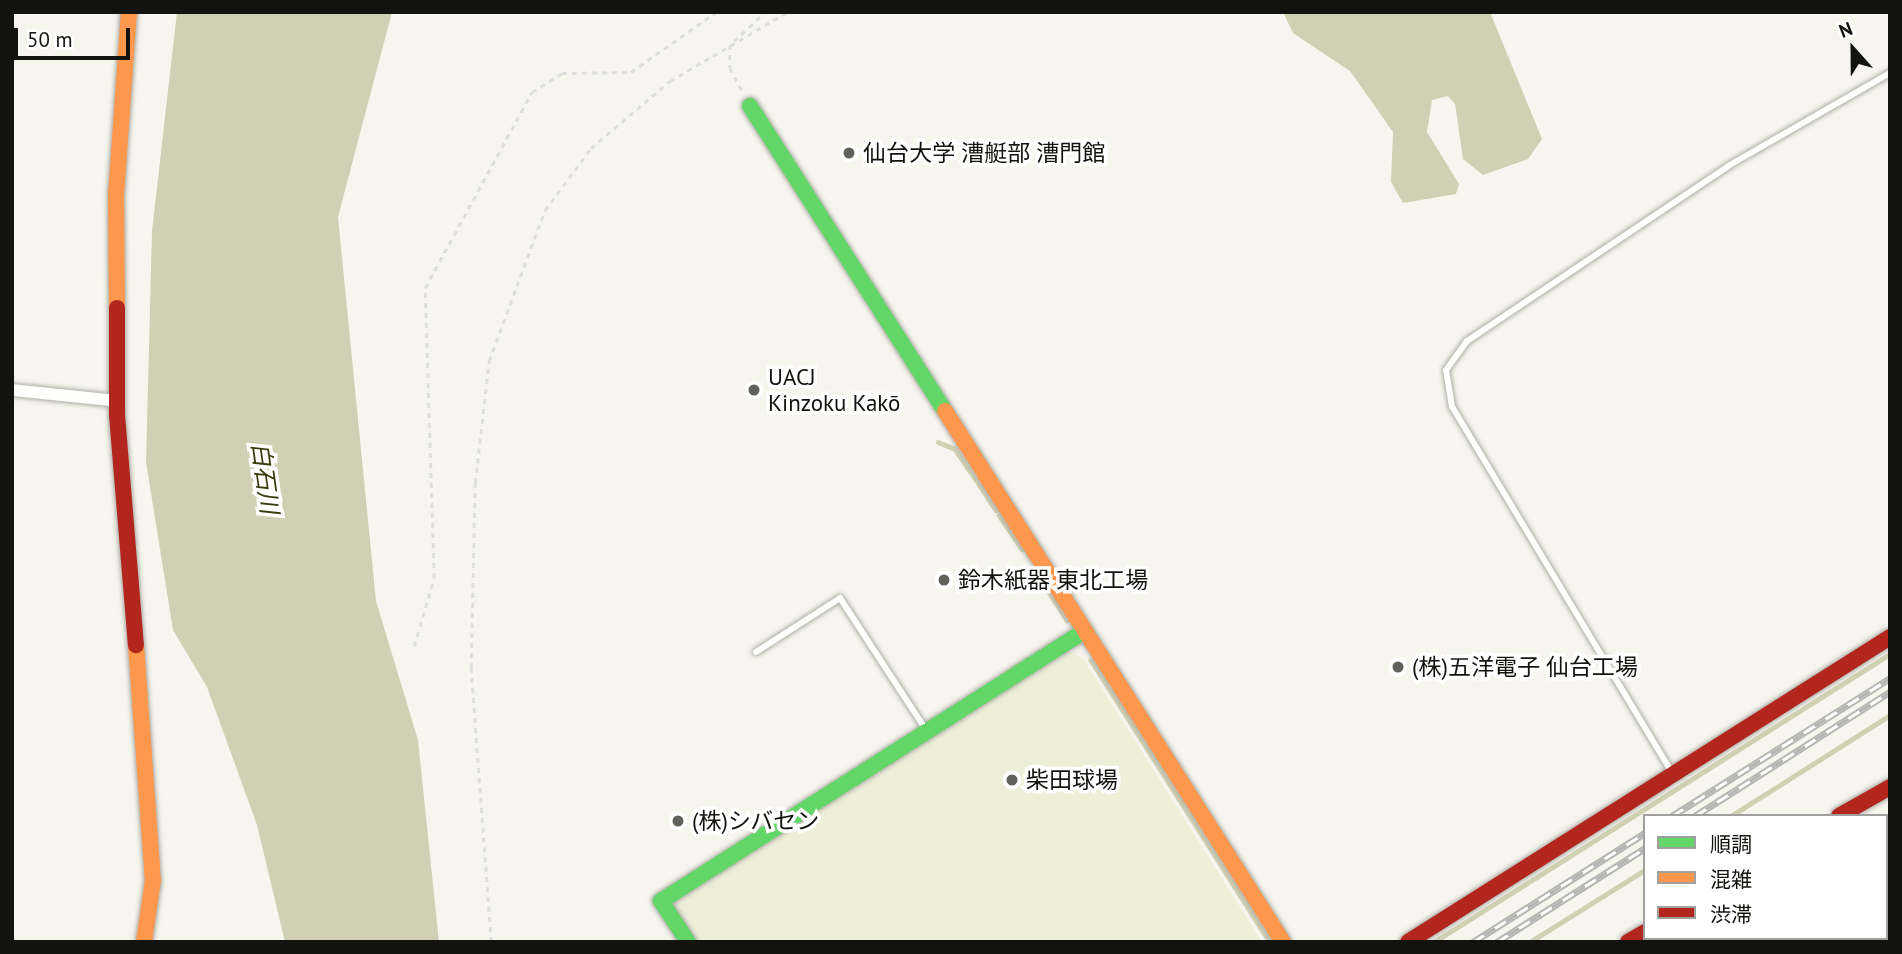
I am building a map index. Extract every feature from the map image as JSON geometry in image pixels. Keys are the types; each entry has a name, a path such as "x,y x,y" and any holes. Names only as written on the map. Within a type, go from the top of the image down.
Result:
{"street":[{"path":"129,12 116,196 118,401 151,818 153,880 144,942"},
{"path":"750,106 1283,942"},
{"path":"12,390 118,401"},
{"path":"688,942 662,901 1083,632"},
{"path":"1408,942 1890,637"},
{"path":"1847,814 1890,787"}],"lane":[{"path":"1672,773 1452,407 1446,370 1467,341 1717,173 1890,73"},
{"path":"756,652 840,598 927,732"}],"path":[{"path":"414,646 434,578 425,288 532,92 562,73 631,72 716,12"},
{"path":"750,106 730,68 730,44 765,12"},
{"path":"491,942 471,668 475,483 489,361 545,210 591,148 670,81 787,12"}],"shaded area":[{"name":"柴田球場","path":"1067,651 1083,658 1262,942 696,942 670,902"}],"water":[{"name":"白石川","path":"177,12 392,12 338,217 376,601 418,740 439,942 285,942 257,825 207,687 173,630 146,462 152,231"},
{"path":"1283,12 1490,12 1542,139 1528,159 1483,175 1463,159 1455,104 1448,96 1432,100 1427,132 1459,184 1456,194 1403,203 1391,182 1393,132 1350,71 1293,33"}],"waterway":[{"path":"938,442 955,449 970,471"},
{"path":"973,475 977,481"},
{"path":"979,484 996,510"},
{"path":"999,515 1022,549"},
{"path":"1036,571 1067,620"},
{"path":"1434,942 1890,654"},
{"path":"1091,660 1270,942"},
{"path":"1734,814 1890,715"},
{"path":"1530,942 1643,871"}],"railway":[{"path":"1675,814 1890,678"},
{"path":"1698,814 1890,692"},
{"path":"1473,942 1643,834"},
{"path":"1497,942 1643,849"}],"traffic: fast":[{"path":"750,106 945,411"},
{"path":"688,942 661,901 1083,632"}],"traffic: slow":[{"path":"117,308 116,196 129,12"},
{"path":"945,411 1283,942"},
{"path":"136,645 153,880 144,942"}],"traffic: jam":[{"path":"117,308 117,415 136,645"},
{"path":"1408,942 1890,637"},
{"path":"1843,814 1890,787"},
{"path":"1628,942 1643,933"}],"place":[{"name":"仙台大学 漕艇部 漕門館","path":"849,153"},
{"name":"UACJ Kinzoku Kakō","path":"754,390"},
{"name":"鈴木紙器 東北工場","path":"944,580"},
{"name":"(株)五洋電子 仙台工場","path":"1398,667"},
{"name":"柴田球場","path":"1012,780"},
{"name":"(株)シバセン","path":"678,821"}]}
